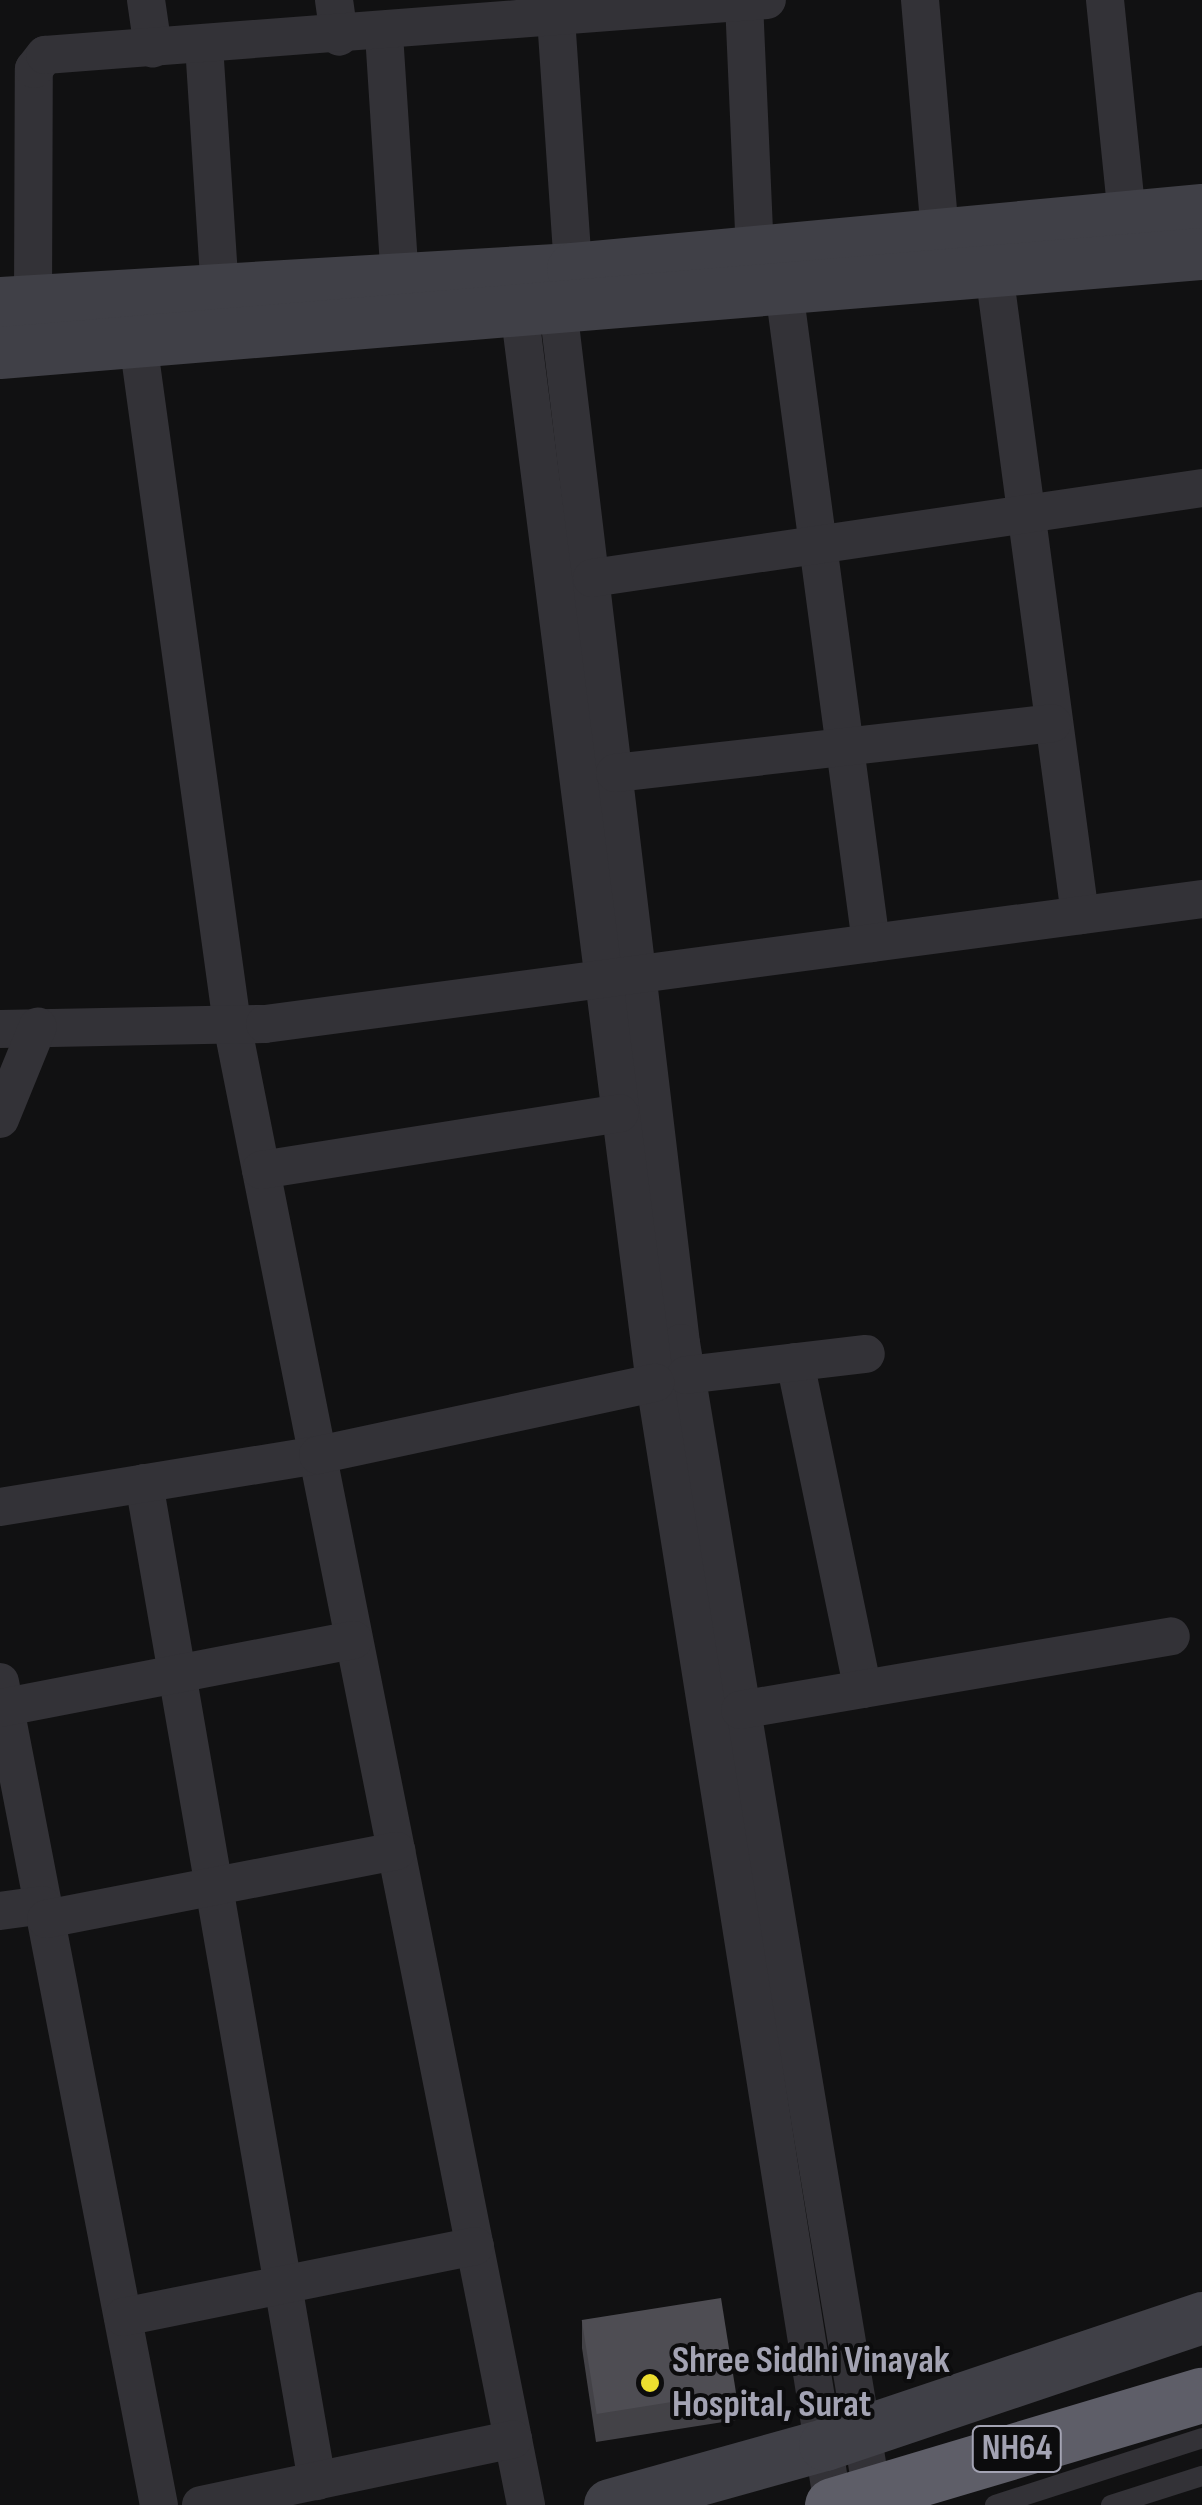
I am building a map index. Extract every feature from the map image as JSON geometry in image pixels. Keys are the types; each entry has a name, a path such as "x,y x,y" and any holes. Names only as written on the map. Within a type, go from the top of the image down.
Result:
{"highway":[{"name":"NH64","path":"852,2502 1202,2395"}],"street":[{"path":"146,0 153,48"},
{"path":"334,0 338,38"},
{"path":"920,0 940,235"},
{"path":"1105,0 1127,217"},
{"path":"544,287 400,280 17,302 38,60 204,44 384,34 543,13 740,1 769,271 816,545 871,942"},
{"path":"543,13 544,287 670,1379 852,2502"},
{"path":"384,34 400,280"},
{"path":"204,44 220,291"},
{"path":"769,271 940,235 1202,210"},
{"path":"0,354 138,342 544,287 769,271 994,272 1202,254"},
{"path":"994,272 1022,514 1080,915"},
{"path":"544,287 592,578 615,774 621,976 620,1113 670,1379 740,1710 841,2439"},
{"path":"138,342 232,1024 526,2505"},
{"path":"592,578 1202,488"},
{"path":"615,774 1052,723"},
{"path":"0,1028 232,1024 1202,899"},
{"path":"0,1119 38,1026"},
{"path":"261,1170 620,1113"},
{"path":"0,1507 318,1455 670,1379 866,1354"},
{"path":"795,1362 863,1689"},
{"path":"144,1483 210,1887 317,2481"},
{"path":"740,1710 1172,1636"},
{"path":"160,2505 2,1699 178,1673 354,1640"},
{"path":"0,1912 45,1912 210,1887 396,1851"},
{"path":"123,2317 475,2246"},
{"path":"610,2505 841,2439 1202,2318"},
{"path":"201,2505 513,2440"}],"lane":[{"path":"995,2505 1202,2438"},
{"path":"1110,2505 1202,2476"}],"building":[{"path":"721,2298 736,2392 597,2414 582,2320"}],"place":[{"name":"Shree Siddhi Vinayak Hospital, Surat","path":"650,2383"}]}
